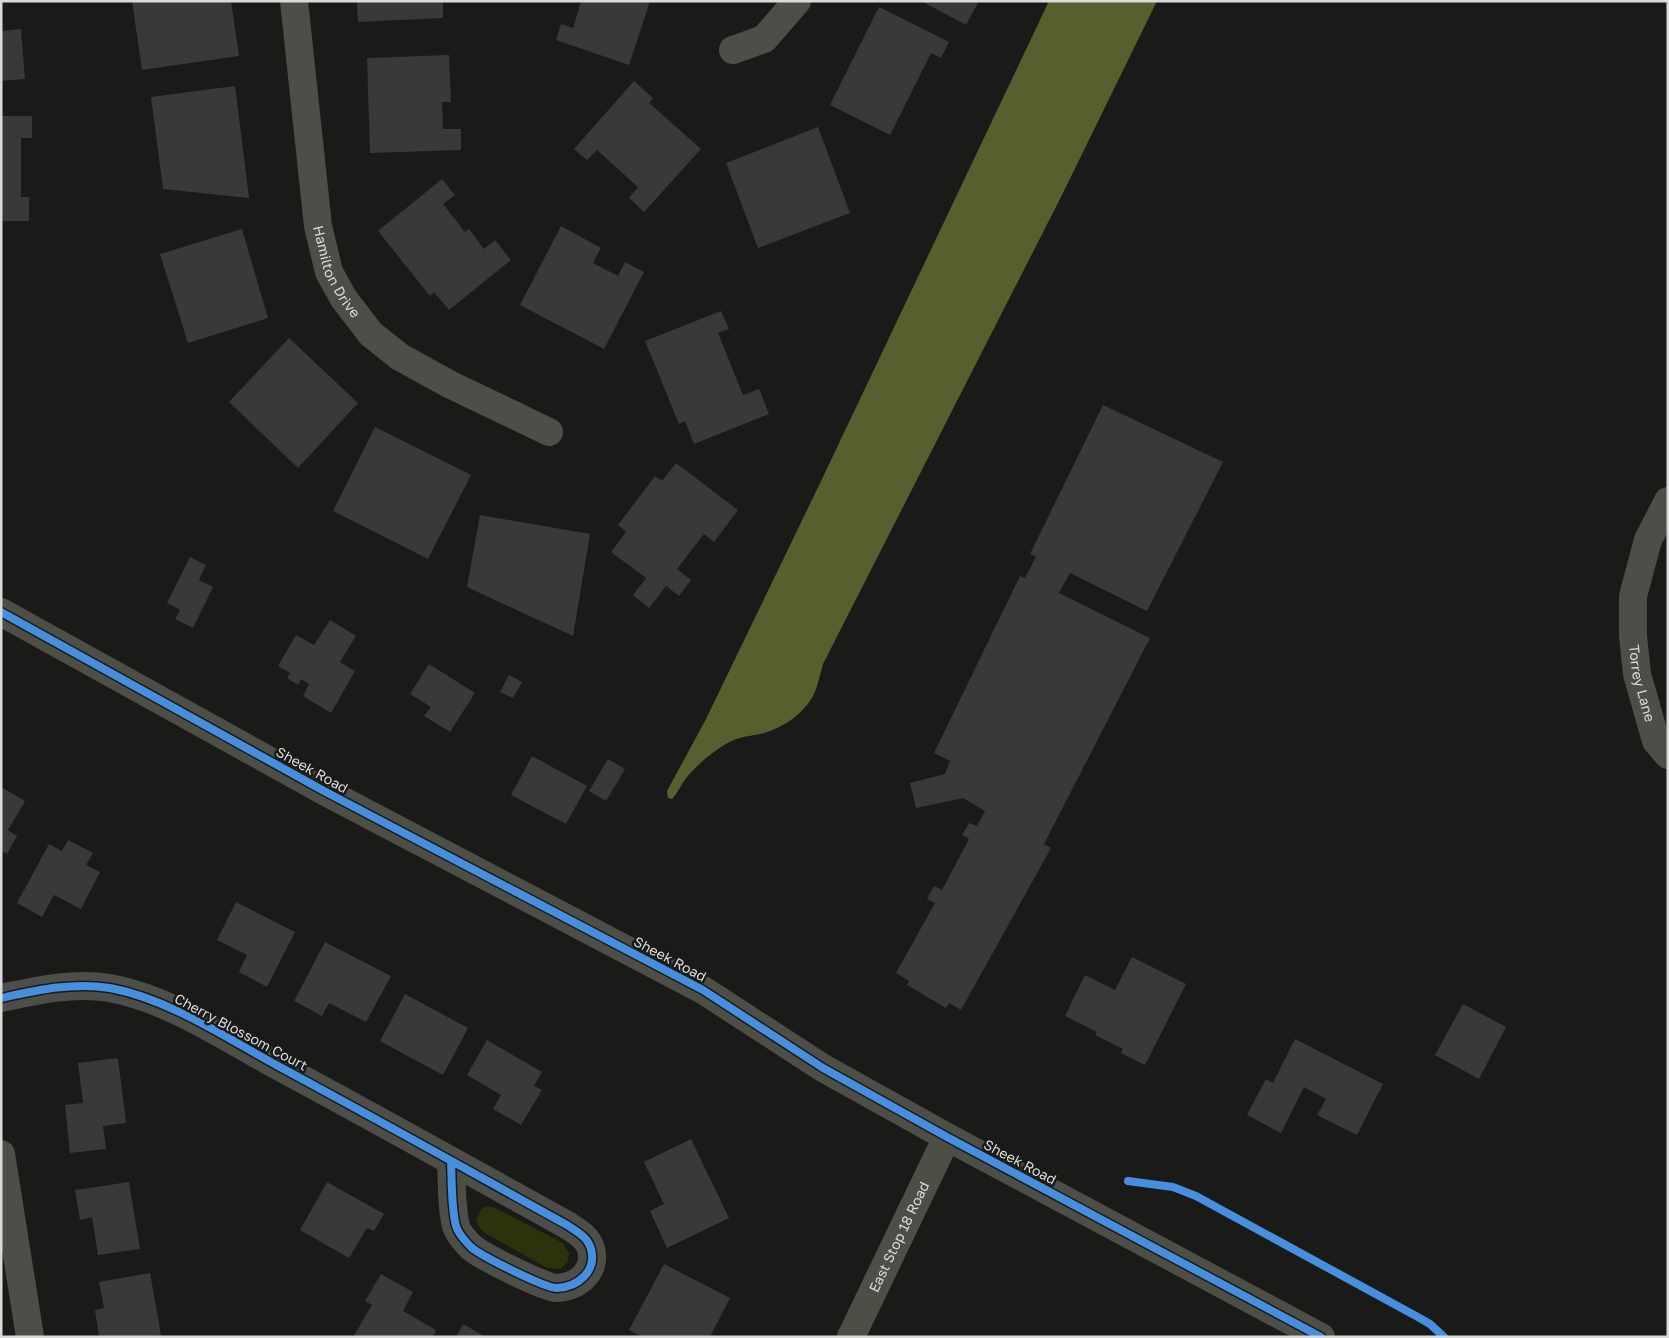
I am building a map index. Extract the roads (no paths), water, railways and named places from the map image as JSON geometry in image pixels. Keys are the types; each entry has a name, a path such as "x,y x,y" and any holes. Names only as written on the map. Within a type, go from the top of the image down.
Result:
{"street":[{"name":"Hamilton Drive","path":"294,1 318,226 329,272 344,299 371,334 400,356 451,385 549,432"},
{"path":"733,50 764,39 797,1"},
{"name":"Torrey Lane","path":"1668,502 1648,540 1633,596 1632,636 1637,674 1656,741 1668,755"},
{"name":"Sheek Road","path":"1,612 324,791 703,990 823,1068 947,1138 1321,1337"},
{"name":"Cherry Blossom Court","path":"1,998 65,986 87,985 111,988 161,1003 451,1161 582,1234 591,1248 592,1265 583,1279 571,1286 555,1288 536,1282 472,1248 456,1226 451,1161"},
{"name":"East Stop 18 Road","path":"850,1337 947,1138"},
{"path":"1,1154 30,1337"}]}
